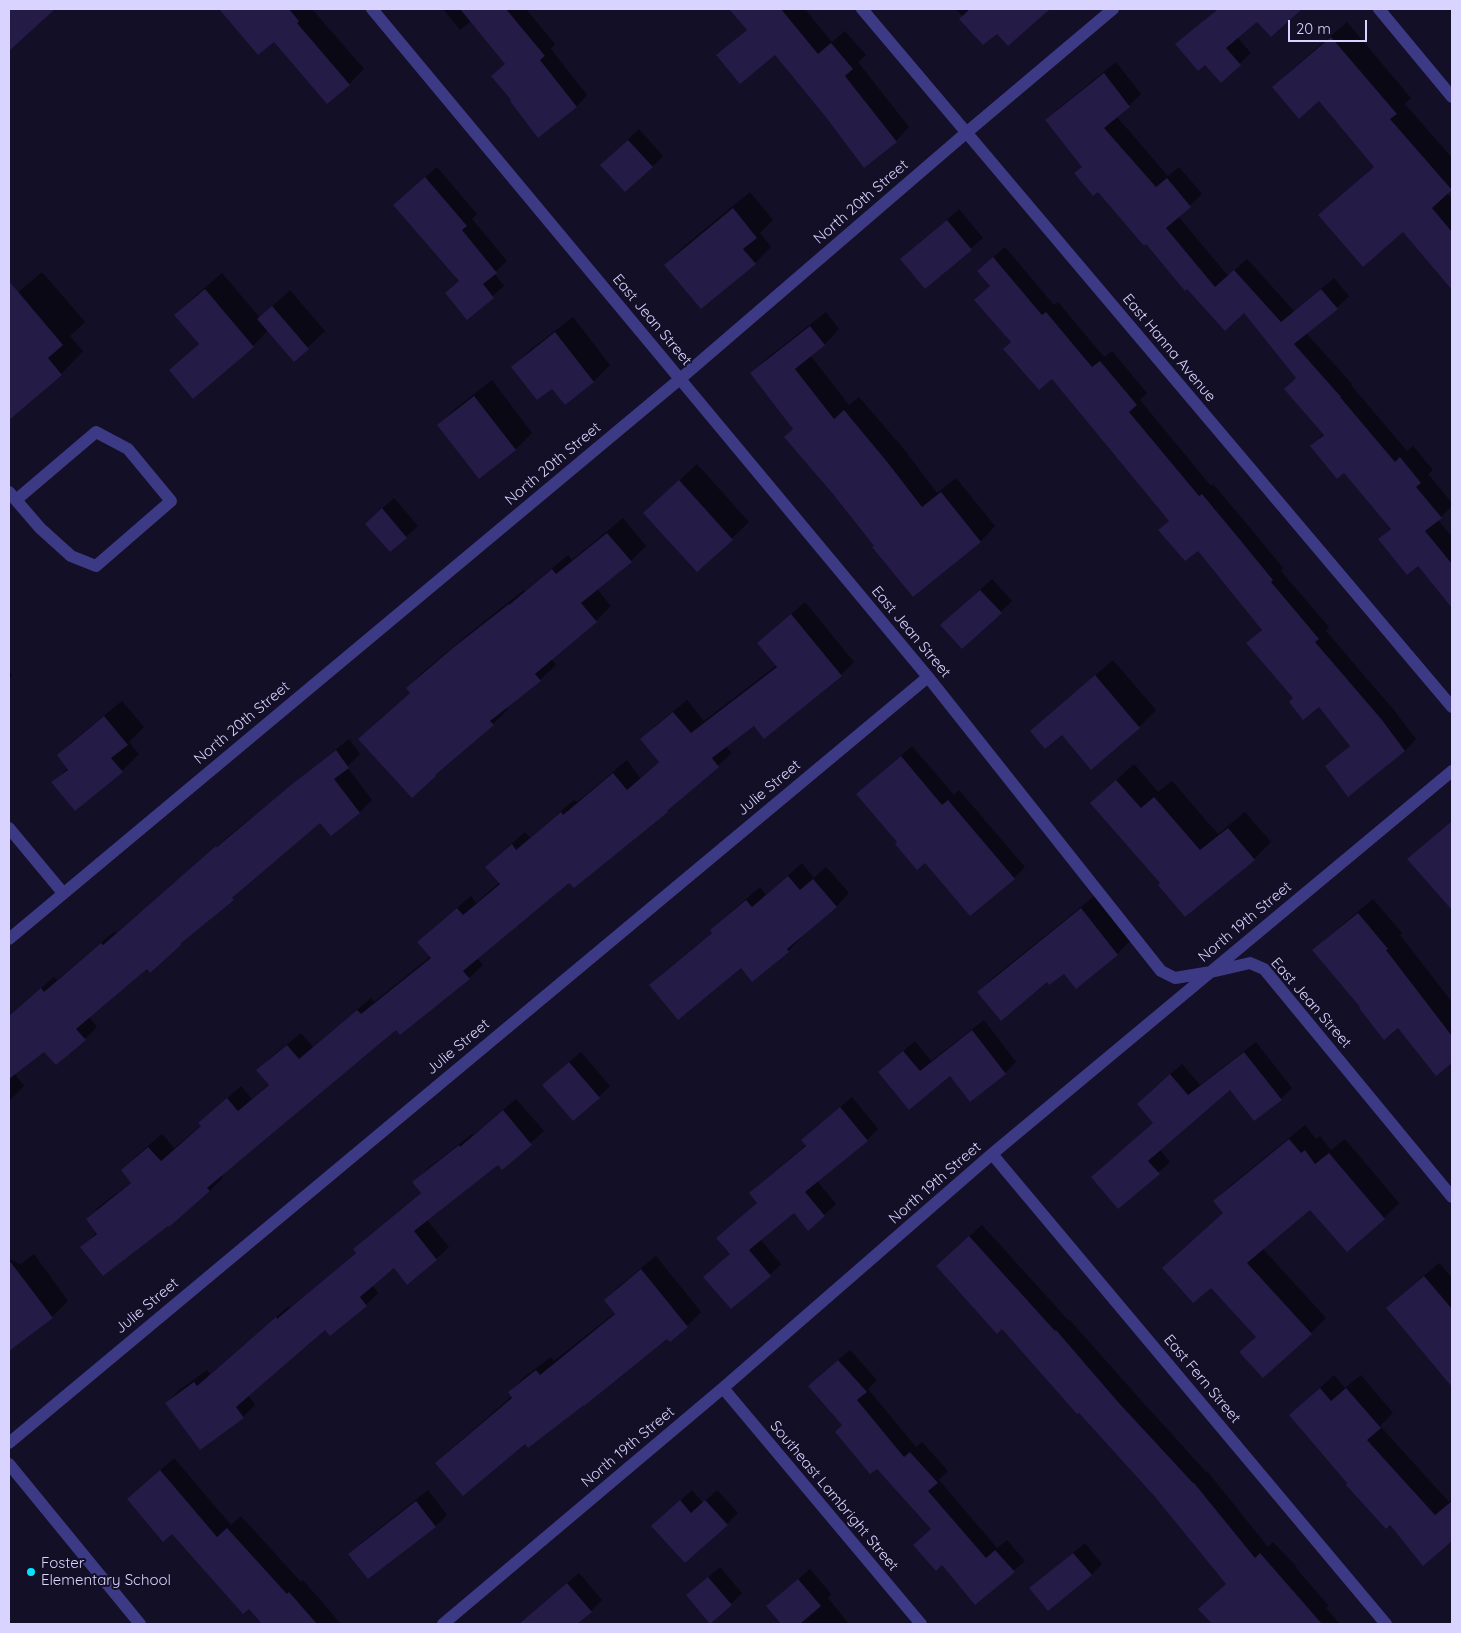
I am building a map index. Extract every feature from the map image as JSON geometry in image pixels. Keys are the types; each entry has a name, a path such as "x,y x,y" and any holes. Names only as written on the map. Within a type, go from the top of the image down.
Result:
{"street":[{"name":"East Jean Street","path":"372,9 928,677 1161,971 1175,978 1250,963 1264,968 1452,1197"},
{"name":"East Hanna Avenue","path":"862,9 1452,707"},
{"name":"North 20th Street","path":"9,939 680,379 1113,9"},
{"path":"1378,9 1452,97"},
{"path":"96,432 128,449 171,501 96,566 71,556 40,528 12,496 96,432"},
{"name":"Julie Street","path":"9,1442 928,677"},
{"name":"North 19th Street","path":"443,1624 723,1388 992,1154 1452,771"},
{"path":"9,828 63,893"},
{"name":"East Fern Street","path":"992,1154 1386,1624"},
{"name":"Southeast Lambright Street","path":"723,1388 921,1624"},
{"path":"9,1464 140,1624"}],"building":[{"path":"9,9 55,9 9,51"},
{"path":"219,9 289,9 299,21 297,23 350,85 327,104 274,42 258,55"},
{"path":"460,9 506,9 545,56 540,60 577,107 538,138 491,76 505,64"},
{"path":"729,9 781,9 818,54 831,43 853,69 845,76 897,142 864,168 825,116 775,55 740,84 716,55 747,30"},
{"path":"970,9 1050,9 1008,46 997,34 983,45 959,19"},
{"path":"1218,9 1302,9 1271,37 1257,22 1226,48 1241,65 1221,83 1205,65 1198,71 1175,44"},
{"path":"1331,37 1397,114 1390,119 1452,190 1432,208 1452,232 1452,290 1403,232 1363,267 1318,215 1374,167 1319,101 1299,119 1272,87"},
{"path":"1104,73 1130,107 1104,128 1156,187 1167,178 1191,207 1166,228 1215,287 1234,270 1281,322 1321,289 1338,309 1294,344 1395,462 1400,457 1421,483 1416,487 1442,518 1425,531 1452,564 1452,608 1418,566 1407,575 1378,539 1391,529 1344,473 1337,479 1310,446 1324,435 1284,389 1296,378 1244,313 1225,331 1187,289 1185,291 1146,244 1144,246 1098,192 1093,196 1074,173 1082,167 1045,120"},
{"path":"628,140 653,167 625,192 600,165"},
{"path":"425,177 467,226 462,230 497,273 483,284 494,298 467,320 445,293 459,281 393,205"},
{"path":"733,208 757,238 743,249 756,264 701,309 664,265"},
{"path":"947,220 972,250 925,289 900,259"},
{"path":"993,257 1042,315 1046,312 1092,367 1100,361 1137,405 1129,412 1199,496 1202,494 1273,580 1271,582 1319,639 1315,642 1382,720 1405,751 1348,797 1325,766 1350,746 1319,707 1303,720 1289,702 1293,698 1246,643 1262,630 1198,551 1185,561 1158,530 1169,521 1052,379 1039,390 1003,349 1011,342 974,300 990,286 977,271"},
{"path":"9,281 63,345 48,358 62,375 9,420"},
{"path":"205,289 254,347 193,399 169,370 199,344 174,315"},
{"path":"272,306 309,349 294,362 257,319"},
{"path":"810,326 825,345 795,369 834,419 844,410 922,507 941,492 981,542 913,597 872,547 874,546 833,494 784,437 793,429 750,373"},
{"path":"555,332 594,382 565,405 552,389 537,400 511,367"},
{"path":"474,396 516,450 479,479 437,425"},
{"path":"679,480 733,540 697,572 643,513"},
{"path":"382,508 407,538 390,552 365,524"},
{"path":"607,533 632,562 581,603 597,622 535,674 541,681 490,721 494,725 435,775 412,798 358,739 410,693 406,688 454,647 552,569 556,574"},
{"path":"980,590 1002,613 962,649 940,625"},
{"path":"791,614 842,676 764,739 754,726 712,758 719,767 668,812 574,888 569,883 463,971 470,979 400,1035 396,1030 207,1188 210,1191 169,1227 103,1276 80,1247 97,1234 86,1219 131,1183 121,1170 148,1147 161,1161 201,1126 198,1123 227,1098 238,1111 269,1085 256,1070 287,1045 299,1059 357,1010 361,1014 431,958 417,942 457,908 463,915 500,884 485,867 512,844 516,850 561,812 563,815 613,773 627,790 659,762 640,739 673,712 691,733 777,667 757,643"},
{"path":"1095,675 1140,728 1091,770 1062,735 1045,749 1030,731"},
{"path":"104,716 128,745 111,758 123,772 75,811 51,782 68,770 57,755"},
{"path":"336,750 349,768 334,779 360,813 331,836 320,823 232,898 234,900 180,944 150,973 147,969 76,1029 86,1040 56,1065 44,1052 9,1079 9,1016 41,988 44,992 101,943 103,945 216,846"},
{"path":"901,756 942,805 948,800 1015,879 970,916 925,863 917,870 895,844 897,842 856,794"},
{"path":"1116,780 1141,808 1154,797 1200,850 1228,828 1255,860 1185,917 1158,885 1160,883 1090,803"},
{"path":"1452,821 1452,910 1407,859"},
{"path":"788,876 800,890 813,879 837,907 787,949 789,952 752,982 741,968 678,1020 649,985 712,933 710,930 746,900 752,907"},
{"path":"1081,908 1118,955 1076,989 1064,974 1049,985 1047,982 1001,1021 977,992"},
{"path":"1358,913 1388,949 1386,950 1452,1036 1452,1063 1436,1076 1398,1028 1384,1040 1360,1007 1312,950"},
{"path":"972,1030 1006,1074 970,1102 950,1076 909,1110 878,1072 903,1051 920,1071"},
{"path":"1244,1052 1282,1100 1254,1121 1230,1090 1148,1161 1160,1174 1118,1209 1091,1177 1153,1123 1137,1104 1170,1074 1188,1095"},
{"path":"569,1062 600,1098 573,1121 542,1085"},
{"path":"840,1107 868,1141 805,1192 825,1216 808,1231 794,1213 749,1250 771,1276 731,1309 703,1277 730,1254 716,1238 757,1203 749,1193 806,1146 801,1140"},
{"path":"503,1110 532,1145 502,1170 498,1165 414,1231 437,1260 407,1285 394,1268 360,1297 367,1306 330,1336 325,1330 236,1407 244,1418 200,1450 165,1403 194,1382 197,1386 276,1317 277,1319 356,1253 353,1249 421,1193 412,1182 459,1145 460,1147"},
{"path":"1289,1139 1301,1153 1305,1150 1315,1164 1329,1153 1385,1219 1347,1252 1310,1210 1247,1263 1312,1334 1263,1378 1239,1352 1256,1337 1211,1288 1193,1303 1162,1268 1223,1213 1213,1201"},
{"path":"969,1236 1056,1330 1118,1402 1194,1483 1255,1558 1260,1553 1322,1624 1212,1624 1198,1609 1226,1584 1156,1498 1079,1413 1077,1414 1002,1329 997,1334 936,1266"},
{"path":"9,1260 53,1318 9,1351"},
{"path":"641,1269 688,1327 670,1342 667,1339 584,1406 528,1448 525,1444 463,1496 435,1463 512,1398 508,1392 536,1370 540,1375 615,1314 604,1300"},
{"path":"1424,1276 1452,1309 1452,1387 1386,1308"},
{"path":"838,1360 867,1392 857,1400 904,1457 910,1452 938,1483 928,1491 986,1558 995,1550 1015,1572 975,1605 942,1565 936,1571 913,1545 931,1529 877,1469 870,1474 835,1432 842,1425 808,1386"},
{"path":"1320,1388 1331,1401 1346,1388 1381,1428 1367,1440 1435,1515 1452,1501 1452,1541 1423,1566 1390,1525 1386,1529 1346,1485 1347,1483 1289,1415"},
{"path":"160,1470 217,1537 227,1528 317,1624 262,1624 249,1609 243,1614 172,1534 163,1542 127,1499"},
{"path":"680,1500 691,1513 705,1500 728,1525 685,1563 651,1526"},
{"path":"416,1501 436,1527 368,1579 348,1554"},
{"path":"1073,1553 1092,1575 1048,1611 1029,1588"},
{"path":"708,1577 732,1605 710,1624 686,1595"},
{"path":"798,1579 821,1606 800,1624 781,1624 766,1606"},
{"path":"567,1583 592,1612 577,1624 519,1624"}],"place":[{"name":"Foster Elementary School","path":"31,1572"}]}
